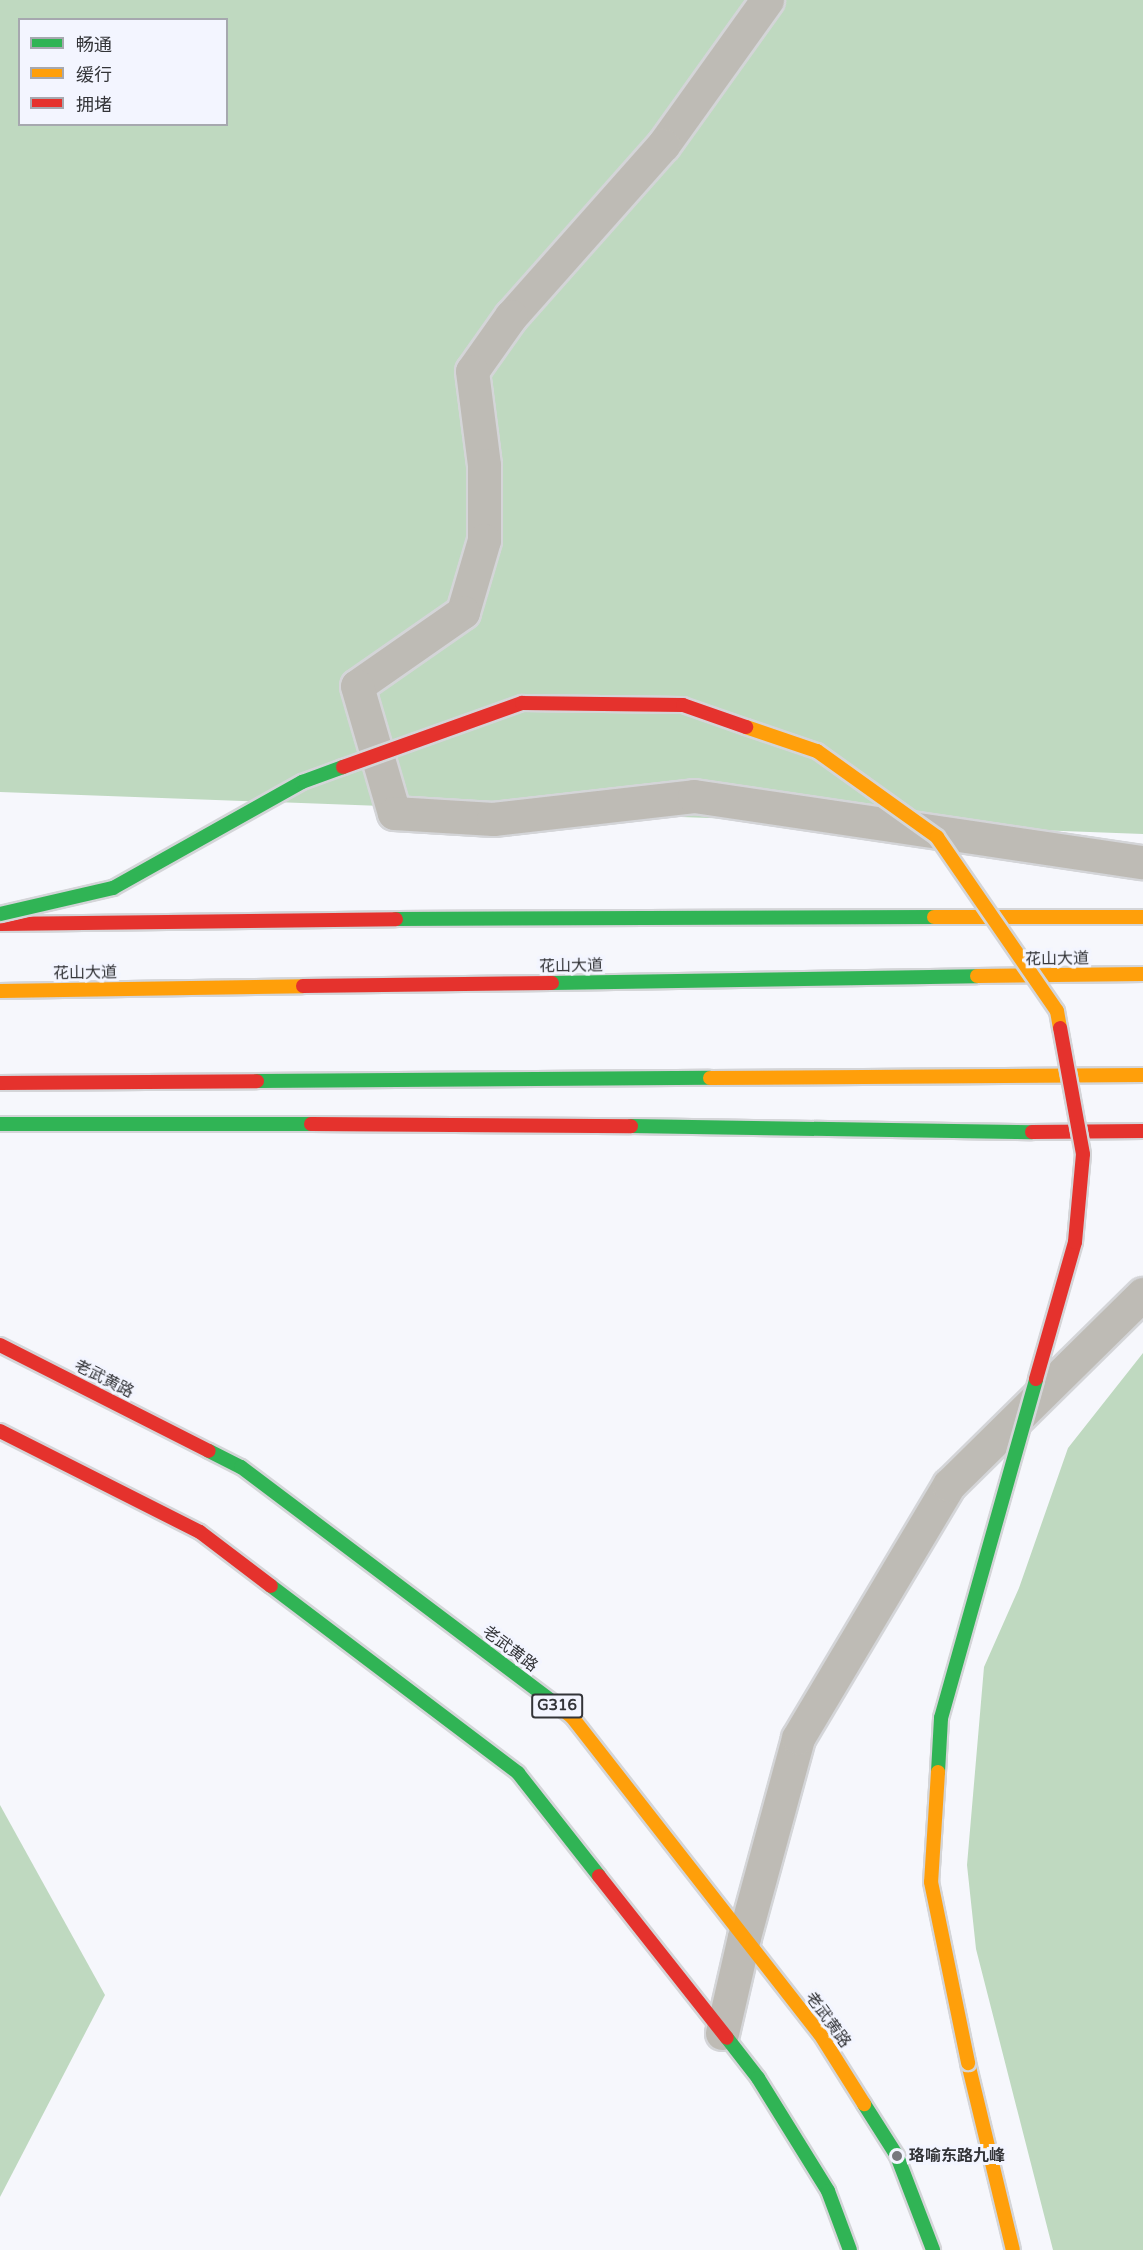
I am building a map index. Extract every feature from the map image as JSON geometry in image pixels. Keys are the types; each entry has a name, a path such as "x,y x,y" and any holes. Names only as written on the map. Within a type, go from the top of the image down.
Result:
{"main road":[{"path":"0,914 113,888 302,782 522,703 683,705 818,751 937,837 1057,1011 1083,1154 1075,1242 985,1554 941,1718 931,1882 968,2063 1013,2250"},
{"path":"0,924 482,918 1143,917"},
{"name":"花山大道","path":"0,991 1143,974"},
{"path":"0,1083 1143,1075"},
{"path":"10,1138 58,1122"},
{"path":"0,1125 58,1122 481,1124 1010,1132 1143,1131"},
{"name":"老武黄路","path":"0,1345 241,1467 572,1717 820,2034 897,2156 933,2250"},
{"path":"0,1431 200,1532 518,1773 758,2078 828,2191 850,2250"},
{"path":"0,1436 33,1448"}],"street":[{"path":"767,0 663,145 511,316 472,371 484,465 484,540 463,612 357,686 394,813 493,819 694,796 1143,862"},
{"path":"722,2033 744,1937 798,1738 949,1485 1143,1294"}],"green space":[{"path":"0,0 1143,0 1143,834 0,792"},
{"path":"1143,1353 1143,2250 1053,2250 976,1949 967,1865 984,1667 1019,1588 1068,1448"},
{"path":"0,1805 105,1995 0,2197"}],"traffic: fast":[{"path":"0,914 113,888 302,782 343,767"},
{"path":"396,919 934,917"},
{"path":"552,983 977,976"},
{"path":"257,1081 710,1078"},
{"path":"0,1124 311,1124"},
{"path":"631,1126 1032,1132"},
{"path":"938,1772 941,1718 1036,1379"},
{"path":"209,1451 241,1467 562,1709"},
{"path":"271,1586 518,1773 599,1876"},
{"path":"727,2038 758,2078 828,2191 850,2250"},
{"path":"864,2104 897,2156 933,2250"}],"traffic: slow":[{"path":"746,727 817,751 937,837 1057,1011 1060,1028"},
{"path":"934,917 1143,917"},
{"path":"977,976 1143,974"},
{"path":"0,991 303,986"},
{"path":"710,1078 1143,1075"},
{"path":"562,1709 572,1717 820,2034 864,2104"},
{"path":"938,1772 931,1882 968,2063"},
{"path":"968,2063 1013,2250"}],"traffic: jam":[{"path":"343,767 522,703 683,705 746,727"},
{"path":"0,924 396,919"},
{"path":"303,986 552,983"},
{"path":"1036,1379 1075,1242 1083,1154 1060,1028"},
{"path":"0,1083 257,1081"},
{"path":"311,1124 631,1126"},
{"path":"1032,1132 1143,1131"},
{"path":"0,1345 209,1451"},
{"path":"0,1431 200,1532 271,1586"},
{"path":"599,1876 727,2038"}],"place":[{"name":"珞喻东路九峰","path":"897,2156"}]}
